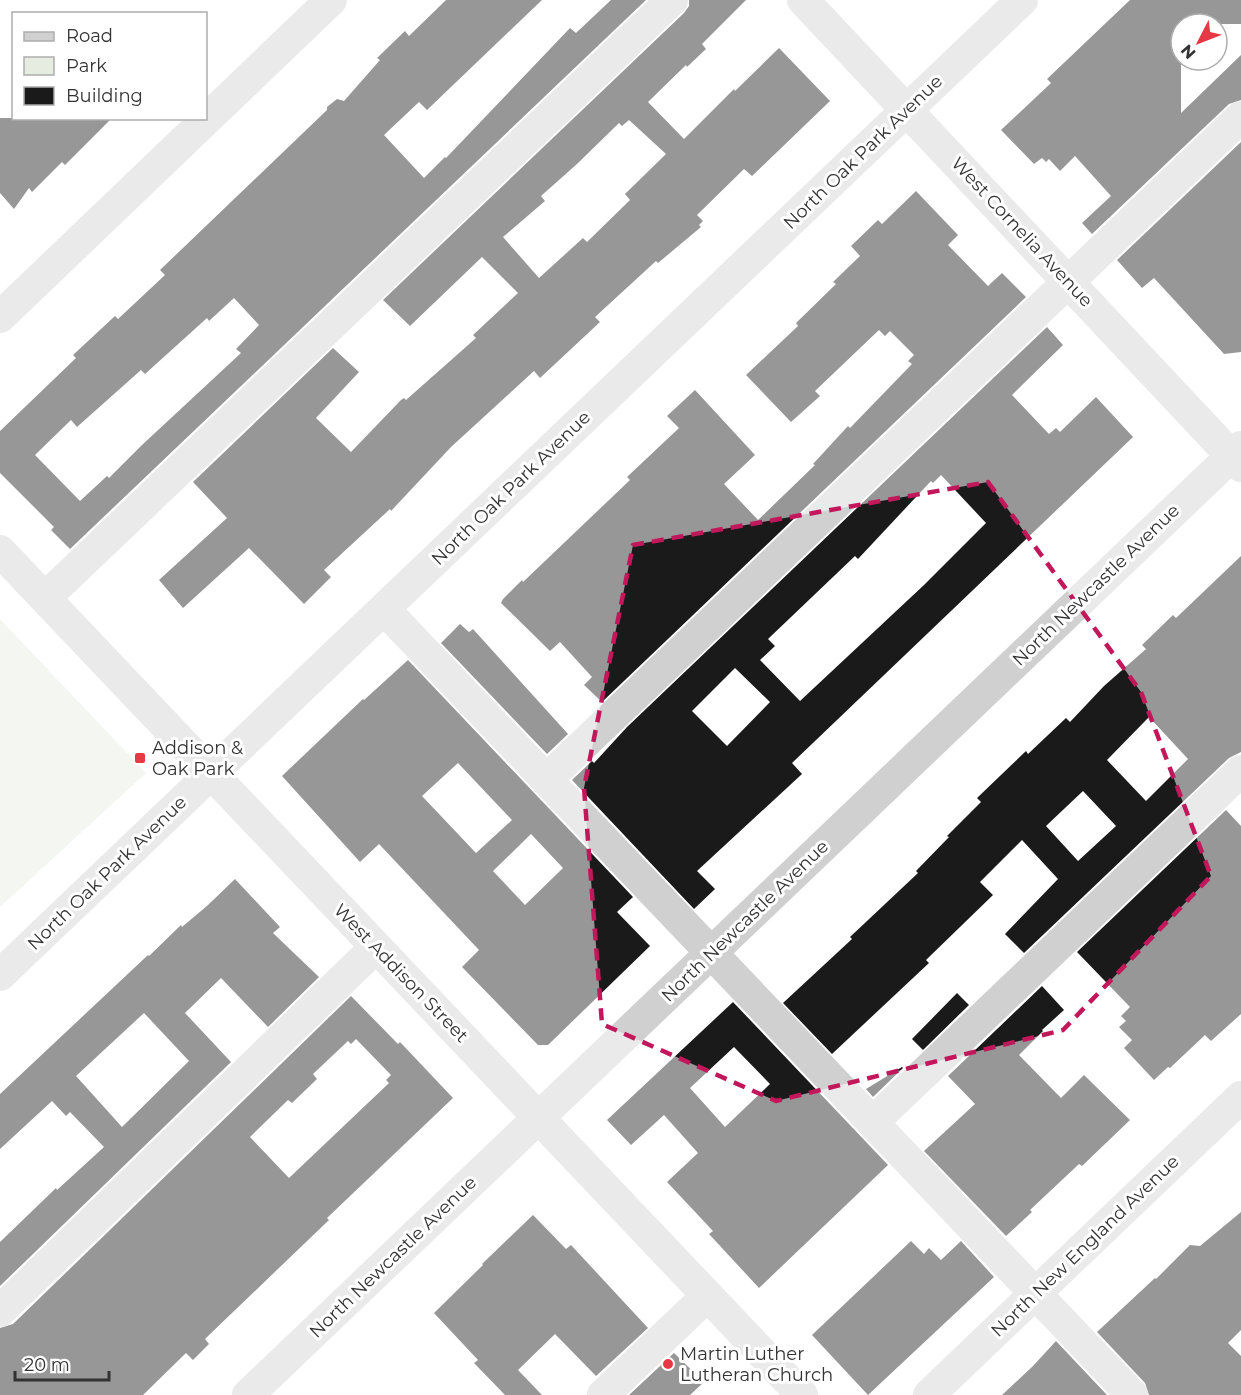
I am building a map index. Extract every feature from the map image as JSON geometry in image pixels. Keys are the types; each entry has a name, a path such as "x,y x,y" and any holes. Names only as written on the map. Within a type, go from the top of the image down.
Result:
{"street":[{"path":"207,118 331,0"},
{"path":"45,598 672,0"},
{"name":"West Cornelia Avenue","path":"802,0 1068,282 1238,456"},
{"name":"North Oak Park Avenue","path":"0,975 1023,0"},
{"path":"546,780 1241,117"},
{"path":"0,316 205,120"},
{"name":"North Newcastle Avenue","path":"248,1395 711,953 1238,456"},
{"name":"West Addison Street","path":"0,551 801,1395"},
{"path":"384,609 1132,1395"},
{"path":"873,1122 1241,771"},
{"path":"0,1311 376,947"},
{"name":"North New England Avenue","path":"928,1395 1241,1097"},
{"path":"603,1395 707,1296"}],"highlighted area":[{"path":"988,482 1141,692 1211,876 1063,1030 776,1101 602,1024 584,788 633,545"}],"green space":[{"path":"0,619 146,773 0,907"}],"building":[{"path":"446,0 542,0 427,110 419,102 384,135 424,178 446,158 570,28 576,33 611,0 646,0 70,549 51,530 54,527 0,473 0,431 76,358 73,355 115,316 118,319 165,275 160,270 327,110 327,107 337,99 344,101 380,60 377,58 405,31 409,36","holes":["234,298 259,325 236,349 241,353 109,478 107,476 80,501 35,455 71,420 77,427 141,370 145,374 207,318 209,321"]},
{"path":"689,0 746,0 702,44 706,49 648,102 684,139 779,48 830,101 752,176 744,169 697,215 703,221 699,225 701,227 658,263 656,261 595,317 600,322 540,378 534,371 451,447 391,511 390,509 324,570 331,577 304,604 249,548 183,608 159,580 227,518 193,482 333,348 359,372 316,418 351,452 401,400 404,398 406,400 476,338 473,335 518,293 482,257 410,326 383,300 689,6","holes":["629,120 666,154 625,194 630,200 587,242 583,238 539,278 503,237 545,201 541,196 619,123 622,126"]},
{"path":"1130,0 1241,0 1241,24 1229,24 1229,12 1169,12 1169,72 1181,72 1181,113 1223,72 1229,72 1229,67 1241,55 1241,100 1229,104 1092,234 1082,223 1111,196 1075,156 1060,171 1049,159 1046,162 1042,158 1034,164 1001,130 1051,83 1047,79"},
{"path":"0,118 110,120 65,165 62,162 32,192 29,188 14,209 0,193"},
{"path":"1241,142 1241,352 1224,354 1154,278 1142,288 1117,260"},
{"path":"916,191 958,235 948,245 988,286 1002,273 1026,297 602,702 584,685 592,677 560,642 550,651 501,603 503,599 630,480 627,477 679,428 667,416 695,390 755,455 724,484 758,520 815,465 813,464 848,426 850,428 912,364 908,361 914,355 890,331 885,336 879,330 815,391 820,396 791,422 746,375 798,326 796,323 836,284 833,282 860,256 851,246 878,220 882,224"},
{"path":"1047,327 1063,345 1012,395 1049,434 1056,428 1060,432 1096,397 1133,437 792,763 802,774 697,871 715,889 694,909 572,780 592,761 594,763 627,727","holes":["941,475 986,523 924,585 800,701 760,660 775,646 768,639 855,556 858,559 931,481 933,483","735,668 770,702 727,746 692,711"]},
{"path":"1241,556 1241,752 1229,758 1024,953 1005,934 1058,879 1022,840 980,882 993,895 926,960 929,963 832,1054 783,1003 918,873 916,871 949,837 947,836 981,802 977,798 1026,751 1028,754 1066,718 1070,722 1104,686 1146,649 1142,645 1173,615 1176,618","holes":["1149,717 1188,759 1146,801 1107,760","1083,791 1116,826 1078,861 1046,826"]},
{"path":"460,624 469,632 473,629 568,734 547,754 441,643"},
{"path":"408,660 633,897 617,912 650,946 548,1045 538,1045 462,967 479,950 379,844 360,862 282,776","holes":["458,763 512,820 476,853 422,796","531,834 563,868 525,905 493,871"]},
{"path":"1226,810 1241,826 1241,1014 1211,1041 1205,1035 1154,1080 1124,1048 1132,1040 1119,1027 1126,1021 1121,1016 1130,1007 1077,952"},
{"path":"235,879 280,927 273,933 319,977 268,1027 221,978 185,1013 231,1062 0,1286 0,1242 56,1188 57,1190 104,1147 70,1112 66,1116 52,1101 0,1149 0,1094 181,925 182,927","holes":["144,1013 189,1061 122,1127 76,1076"]},
{"path":"1042,986 1064,1010 1019,1055 1061,1098 1084,1075 1130,1120 1082,1166 1079,1164 1006,1236 924,1151 975,1104 948,1076"},
{"path":"957,993 969,1005 923,1050 912,1039"},
{"path":"351,996 398,1044 400,1042 453,1098 205,1339 209,1344 193,1360 186,1353 143,1395 0,1395 0,1328 13,1324","holes":["356,1039 391,1075 386,1080 389,1083 289,1178 250,1137 288,1100 292,1103 317,1079 313,1074 348,1041 351,1044"]},
{"path":"733,1002 888,1165 759,1288 709,1234 713,1231 667,1182 698,1153 664,1115 631,1145 607,1120","holes":["734,1047 770,1084 725,1127 690,1088"]},
{"path":"902,1067 873,1097 866,1089"},
{"path":"1241,1212 1241,1330 1228,1343 1241,1356 1241,1395 1149,1395 1145,1383 1097,1332 1190,1245 1200,1246"},
{"path":"533,1215 566,1249 571,1245 648,1328 596,1376 555,1334 518,1370 542,1395 505,1395 474,1363 478,1360 434,1313"},
{"path":"911,1241 924,1254 929,1248 941,1260 961,1241 994,1277 868,1395 812,1335"},
{"path":"1056,1341 1107,1395 1002,1395 1033,1366"},
{"name":"Martin Luther Lutheran Church","path":"674,1353 704,1382 690,1395 629,1395"}],"place":[{"name":"Addison & Oak Park","path":"140,758"},
{"name":"Martin Luther Lutheran Church","path":"668,1364"}]}
